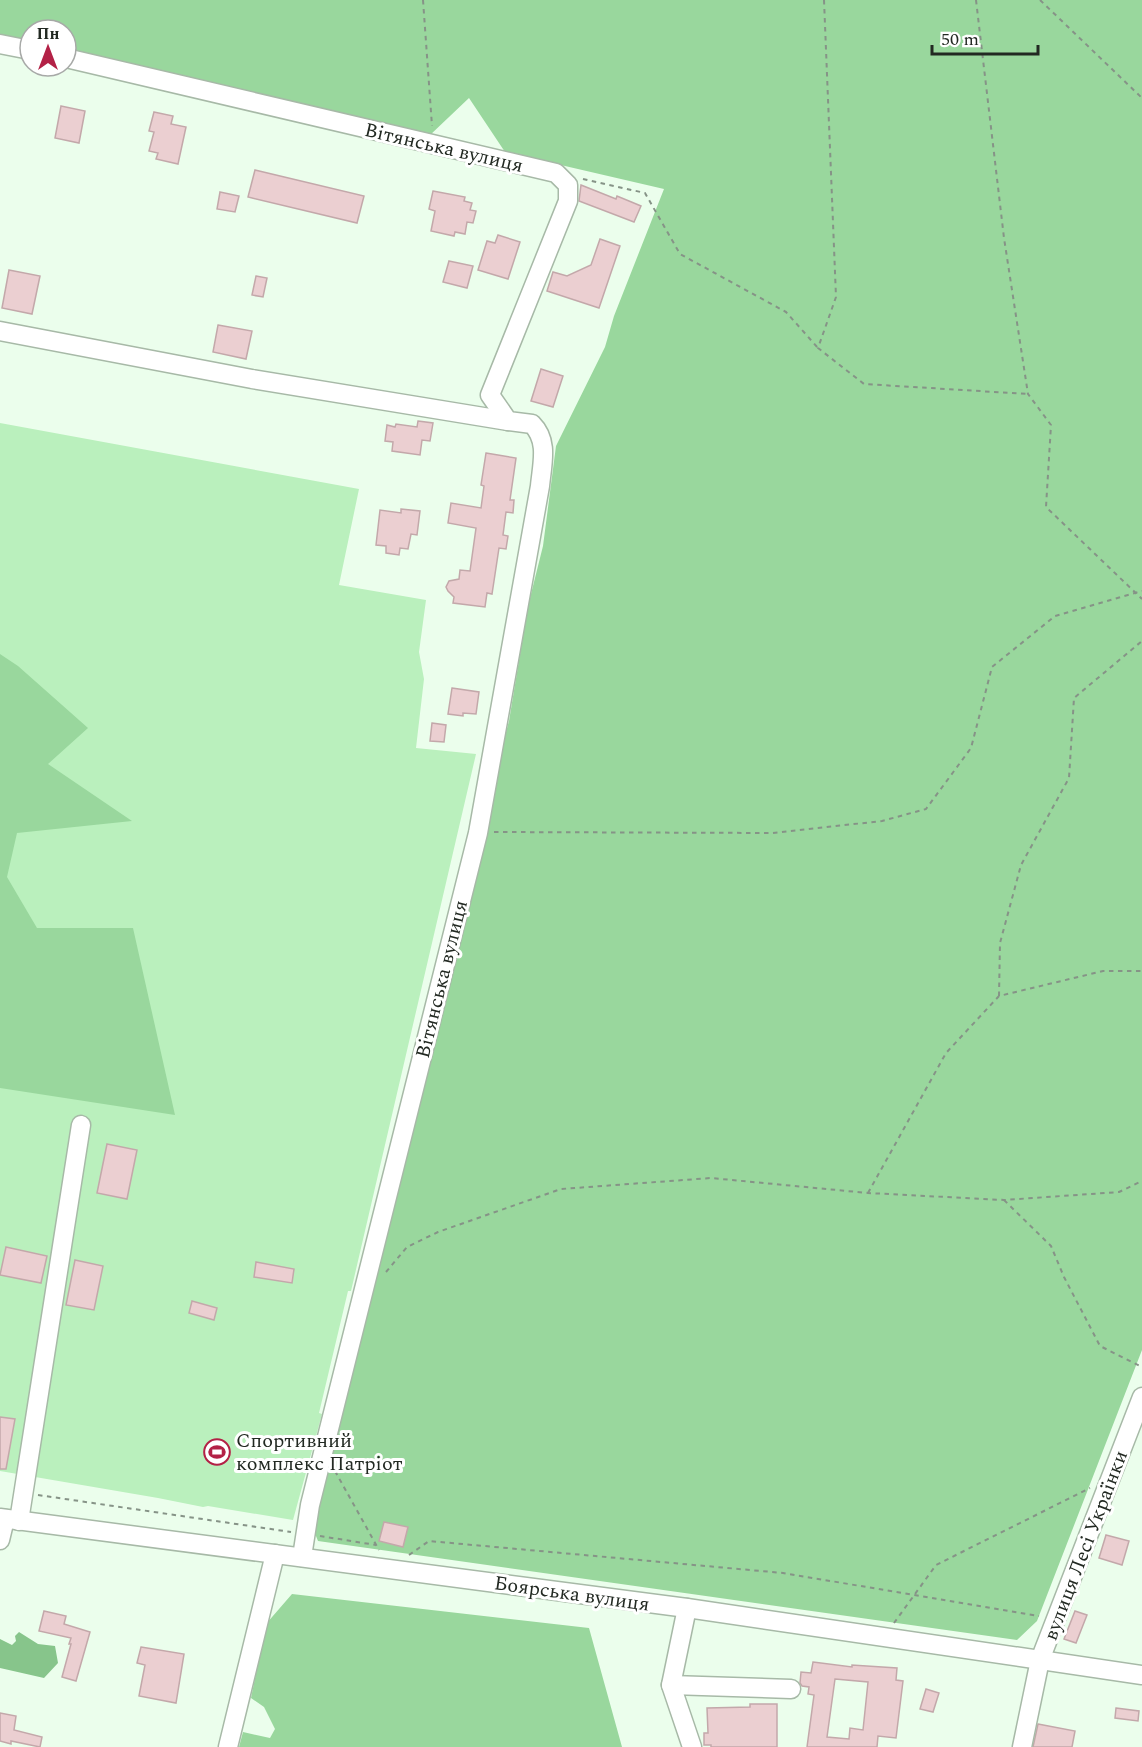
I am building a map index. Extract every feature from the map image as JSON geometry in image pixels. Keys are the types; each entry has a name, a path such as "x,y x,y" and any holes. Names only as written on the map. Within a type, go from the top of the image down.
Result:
{"street":[{"path":"0,44 18,48"},
{"name":"Вітянська вулиця","path":"78,61 556,173"},
{"path":"508,421 490,395 567,201 568,185 556,173"},
{"name":"Вітянська вулиця","path":"0,331 252,379 532,424 540,432 544,444 540,486 478,833 310,1505 302,1557"},
{"path":"0,1540 23,1493 81,1125"},
{"name":"вулиця Лесі Українки","path":"1022,1747 1040,1660 1142,1397"},
{"name":"Боярська вулиця","path":"8,1520 687,1608 1142,1675"},
{"path":"228,1747 275,1554"},
{"path":"687,1608 671,1685 693,1747"},
{"path":"671,1685 791,1689"}],"path":[{"path":"423,0 433,144"},
{"path":"818,348 836,297 824,0"},
{"path":"976,0 1004,238 1028,394 1051,425 1046,507 1142,599"},
{"path":"1040,0 1142,98"},
{"path":"556,173 645,193 680,254 786,312 818,348 864,384 1028,394"},
{"path":"478,833 772,833 882,821 926,809 971,748 992,667 1055,616 1142,591"},
{"path":"999,996 1000,943 1021,865 1070,778 1074,698 1142,641"},
{"path":"868,1193 946,1053 999,996 1103,971 1142,971"},
{"path":"363,1292 380,1279 407,1247 438,1232 561,1189 711,1178 868,1193 1004,1200 1119,1192 1142,1181"},
{"path":"1004,1200 1051,1246 1064,1277 1100,1346 1142,1367"},
{"path":"324,1450 391,1569 429,1541 783,1573 1056,1619"},
{"path":"883,1637 936,1565 1006,1532 1111,1477"},
{"path":"23,1493 376,1545"}],"shaded area":[{"path":"0,0 1142,0 1142,1350 1037,1621 1017,1640 318,1541 305,1509 404,1113 509,721 528,606 543,546 556,446 605,347 614,316 664,189 505,152 469,98 429,136 78,57 78,18 18,18 18,43 0,39"},
{"path":"0,423 359,489 339,585 426,600 419,652 424,679 416,748 476,754 351,1291 348,1291 319,1413 322,1414 293,1520 203,1507 0,1471"},
{"path":"0,654 18,666 88,728 48,764 132,821 17,833 7,877 37,928 133,928 175,1115 0,1088"},
{"path":"292,1594 589,1628 622,1747 239,1747 243,1732 270,1738 275,1729 264,1707 251,1698 266,1624"},
{"path":"19,1632 38,1644 55,1646 58,1663 44,1678 0,1668 0,1639 12,1645"}],"building":[{"path":"61,106 85,111 79,143 55,138"},
{"path":"154,112 173,116 171,124 186,127 178,164 156,159 158,153 149,151 154,132 149,131"},
{"path":"255,170 364,196 357,223 248,197"},
{"path":"581,185 641,206 634,222 579,201"},
{"path":"433,191 465,197 464,201 472,203 470,210 476,211 473,223 467,222 465,234 455,232 454,236 431,231 435,211 429,209"},
{"path":"220,192 239,196 235,212 217,209"},
{"path":"498,235 520,242 508,279 478,270 487,241 495,243"},
{"path":"600,239 620,246 599,308 547,291 553,272 567,276 591,265"},
{"path":"449,261 473,266 467,288 443,282"},
{"path":"9,270 40,276 32,314 2,308"},
{"path":"256,276 267,278 263,297 252,295"},
{"path":"218,325 252,331 246,359 213,352"},
{"path":"541,369 563,376 553,407 531,401"},
{"path":"418,421 433,423 430,441 422,440 420,455 392,451 393,442 385,441 387,425 417,427"},
{"path":"486,453 516,458 510,500 514,500 513,513 506,512 503,535 508,536 506,549 499,548 492,594 487,593 485,607 453,603 454,597 446,587 449,581 459,579 460,570 470,571 476,528 448,523 451,503 481,508 484,486 481,485"},
{"path":"401,509 420,511 417,535 411,534 408,549 400,548 399,555 386,553 386,546 376,545 380,510 401,513"},
{"path":"452,688 479,692 476,714 463,713 463,716 448,714"},
{"path":"432,723 446,725 444,742 430,741"},
{"path":"107,1144 137,1150 127,1199 97,1193"},
{"path":"6,1247 47,1256 41,1283 0,1275"},
{"path":"75,1260 103,1266 94,1310 66,1305"},
{"path":"256,1262 294,1269 292,1283 254,1277"},
{"path":"192,1301 217,1308 214,1320 189,1313"},
{"path":"0,1417 15,1419 6,1469 0,1469"},
{"path":"384,1522 408,1527 403,1547 379,1541"},
{"path":"1106,1535 1129,1541 1122,1565 1099,1558"},
{"path":"44,1611 66,1616 64,1624 90,1632 76,1681 62,1677 71,1638 39,1631"},
{"path":"1075,1611 1087,1615 1076,1643 1064,1639"},
{"path":"141,1647 184,1654 176,1703 139,1696 145,1665 137,1663"},
{"path":"813,1662 852,1667 852,1665 897,1668 896,1680 903,1681 896,1738 878,1736 877,1747 807,1747 814,1695 808,1694 809,1687 802,1686 800,1683 801,1672 811,1673","holes":["835,1679 868,1682 863,1730 850,1728 849,1739 827,1737"]},
{"path":"926,1689 939,1693 933,1712 920,1709"},
{"path":"750,1704 777,1704 777,1747 711,1747 711,1745 704,1745 704,1733 708,1733 707,1708 750,1707"},
{"path":"1116,1708 1139,1711 1138,1721 1115,1718"},
{"path":"0,1713 16,1716 14,1730 42,1737 40,1747 0,1741"},
{"path":"1038,1724 1075,1731 1072,1747 1033,1747"}],"place":[{"name":"Спортивний комплекс Патріот","path":"217,1452"}]}
